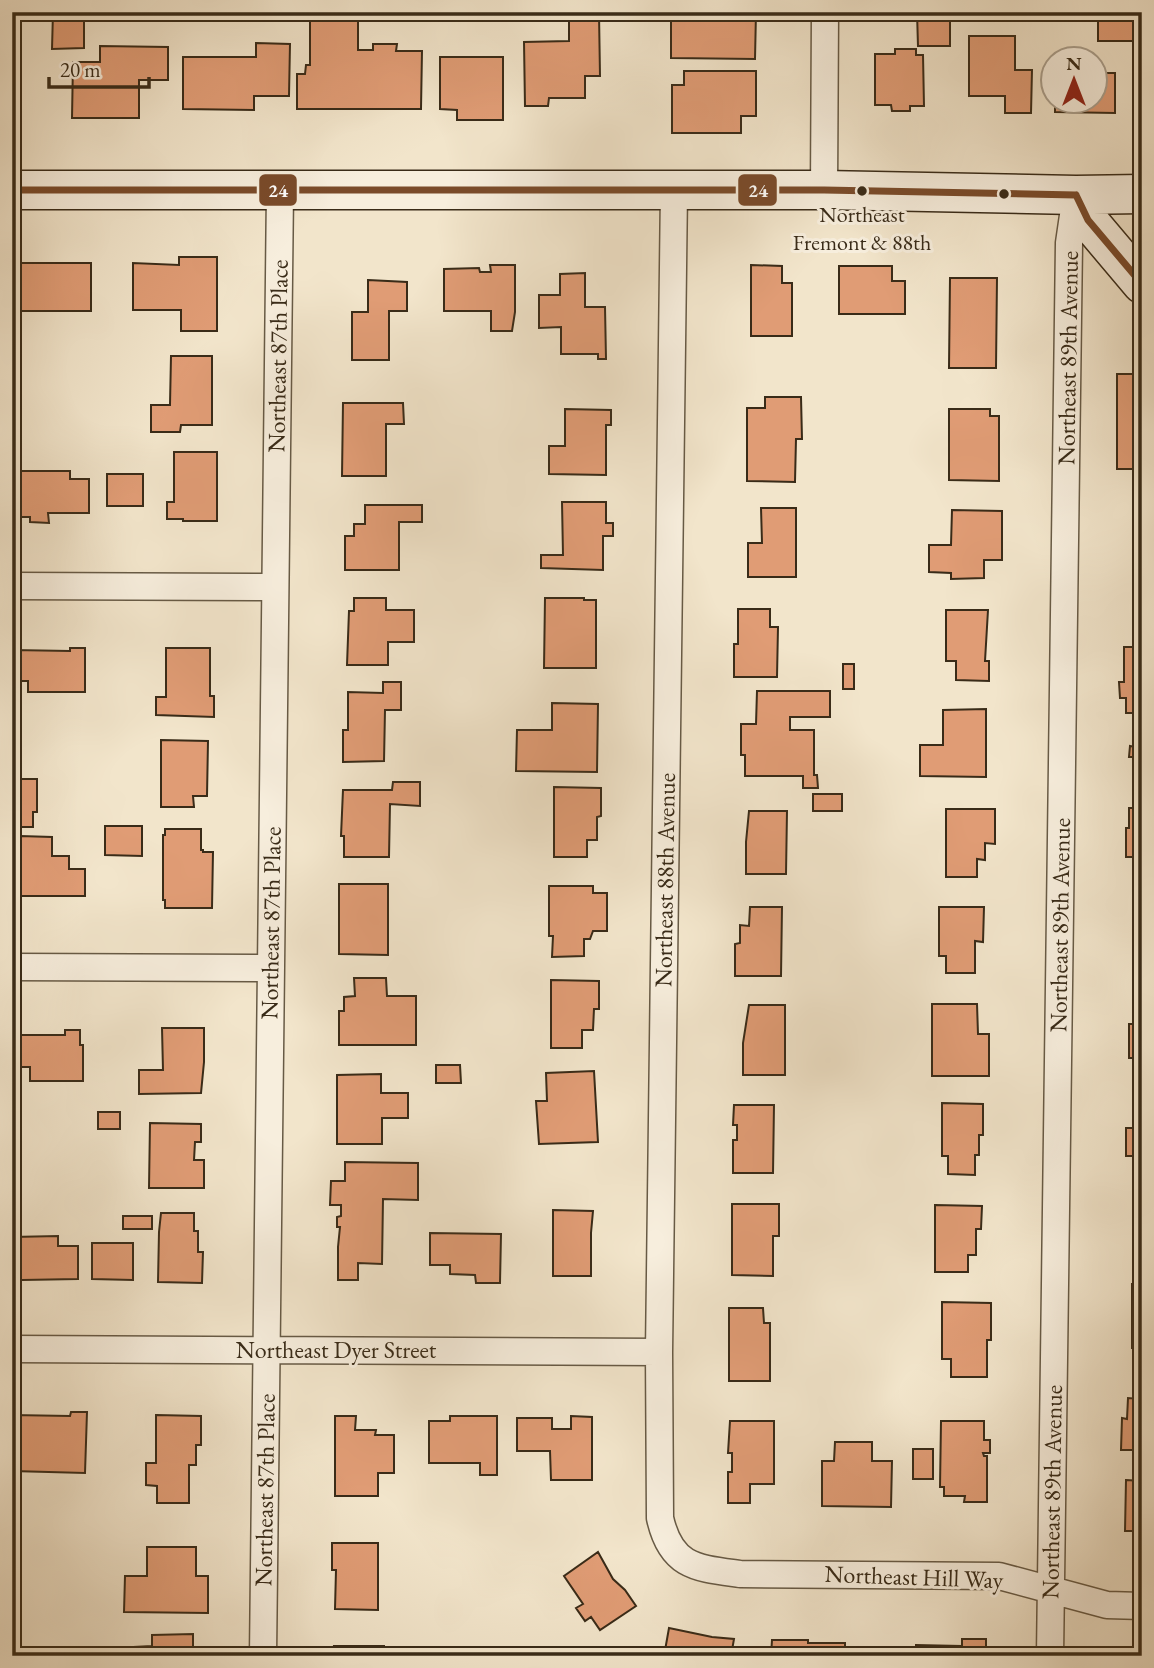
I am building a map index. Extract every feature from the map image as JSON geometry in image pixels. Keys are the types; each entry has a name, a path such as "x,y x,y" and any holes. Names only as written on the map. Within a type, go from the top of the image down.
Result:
{"street":[{"path":"824,190 825,12"},
{"path":"12,190 824,190 1142,194"},
{"name":"Northeast 88th Avenue","path":"674,190 659,1352 660,1518 664,1536 674,1552 684,1560"},
{"name":"Northeast 87th Place","path":"263,1656 280,191"},
{"path":"1076,195 1088,220 1142,284"},
{"name":"Northeast 89th Avenue","path":"1049,1656 1069,243 1076,195"},
{"path":"12,586 275,587"},
{"path":"12,967 271,968"},
{"name":"Northeast Dyer Street","path":"12,1349 659,1352"},
{"name":"Northeast Hill Way","path":"684,1560 707,1570 740,1574 999,1576 1107,1605 1142,1606"}],"building":[{"path":"53,12 84,13 84,48 52,49"},
{"path":"310,12 358,12 358,50 373,50 373,44 397,44 396,51 422,51 421,109 297,109 297,74 305,74 306,65 310,65"},
{"path":"716,12 756,12 755,59 671,58 671,20 716,20"},
{"path":"917,12 950,12 950,46 918,46"},
{"path":"1009,12 1040,12 1040,15 1009,15"},
{"path":"1098,12 1133,12 1133,41 1098,41"},
{"path":"569,13 599,13 600,76 585,76 585,98 549,98 548,106 525,106 524,42 569,41"},
{"path":"969,36 1015,36 1015,70 1032,70 1031,113 1005,113 1005,96 969,96"},
{"path":"256,43 290,44 289,96 254,96 254,110 183,109 183,57 256,57"},
{"path":"100,46 168,47 168,80 139,80 139,118 72,118 73,62 100,62"},
{"path":"895,49 916,49 916,55 923,55 924,106 910,106 910,111 892,111 891,105 875,105 875,54 895,54"},
{"path":"440,57 503,57 503,120 457,120 457,110 440,109"},
{"path":"684,71 756,71 756,116 741,116 741,133 672,133 672,85 684,85"},
{"path":"1108,73 1115,73 1115,113 1108,113"},
{"path":"179,257 217,257 217,331 181,331 181,310 133,310 133,263 179,265"},
{"path":"16,263 91,263 91,311 16,311"},
{"path":"490,265 515,265 515,312 512,331 491,331 491,311 444,311 444,269 479,268 480,272 491,272"},
{"path":"751,265 782,266 782,283 792,283 792,336 751,336"},
{"path":"839,266 892,266 892,281 905,281 905,314 839,314"},
{"path":"585,273 585,307 605,307 606,359 598,359 598,354 561,354 561,327 539,328 539,295 560,295 560,274"},
{"path":"950,278 997,278 996,368 949,368"},
{"path":"368,280 407,282 407,311 389,311 389,360 352,360 352,312 368,312"},
{"path":"171,356 212,356 212,425 181,425 180,432 151,432 151,405 170,405"},
{"path":"1117,374 1142,374 1142,469 1117,469"},
{"path":"765,397 801,397 802,439 796,439 795,482 747,481 747,408 765,408"},
{"path":"343,403 403,403 404,424 386,424 386,476 342,476"},
{"path":"565,409 611,410 611,425 606,425 606,475 549,474 549,446 565,446"},
{"path":"949,409 990,409 990,416 999,416 999,481 949,480"},
{"path":"174,452 217,452 217,521 167,519 167,502 174,502"},
{"path":"14,471 70,471 70,479 89,479 89,513 48,513 49,523 30,522 30,517 13,517"},
{"path":"107,474 143,474 143,506 107,506"},
{"path":"562,502 606,502 606,523 613,523 613,536 603,536 603,570 541,568 541,555 563,555"},
{"path":"365,505 422,505 422,522 399,522 399,570 345,570 345,536 354,536 354,524 365,524"},
{"path":"761,508 796,508 796,577 748,577 748,543 762,543"},
{"path":"952,510 1002,511 1002,560 984,560 984,578 951,579 951,573 929,572 929,545 951,545"},
{"path":"354,598 386,598 386,610 414,610 414,642 388,642 388,665 347,665 349,611 354,611"},
{"path":"545,598 596,600 596,668 544,668"},
{"path":"738,609 770,609 770,627 778,627 777,677 734,677"},
{"path":"946,610 988,610 985,661 989,661 989,681 956,680 956,661 946,661"},
{"path":"1133,626 1142,626 1142,713 1126,713 1126,698 1120,698 1119,682 1124,682 1124,647 1133,647"},
{"path":"70,648 85,648 85,692 28,692 28,681 12,681 13,650 70,651"},
{"path":"166,648 210,648 210,696 214,696 214,717 156,715 156,697 166,697"},
{"path":"843,664 854,664 854,689 843,689"},
{"path":"383,682 401,682 401,710 385,710 384,761 343,762 343,730 348,730 348,692 383,693"},
{"path":"757,691 830,691 830,717 790,717 790,730 814,730 814,775 817,775 818,788 803,788 803,776 745,776 745,755 741,755 741,724 756,724"},
{"path":"552,703 598,704 597,772 516,771 517,730 552,730"},
{"path":"986,709 986,777 920,776 920,745 943,745 943,710"},
{"path":"1136,732 1142,732 1142,779 1134,779 1134,757 1129,757 1130,746 1135,747"},
{"path":"161,740 208,741 207,796 193,796 194,807 161,807"},
{"path":"12,779 37,779 37,812 33,812 33,827 12,827"},
{"path":"393,782 420,782 420,806 390,804 389,857 344,857 344,836 341,836 343,790 392,790"},
{"path":"554,787 601,788 601,816 597,817 597,840 587,840 587,857 554,857"},
{"path":"813,794 842,794 842,811 813,811"},
{"path":"1129,808 1142,808 1142,873 1137,872 1137,857 1126,857"},
{"path":"946,809 995,809 995,844 985,843 985,860 977,859 977,877 946,877"},
{"path":"749,811 787,811 786,874 746,874"},
{"path":"105,826 142,826 142,856 105,855"},
{"path":"165,829 201,829 201,850 213,852 212,908 165,908"},
{"path":"20,836 52,837 52,856 69,856 69,869 85,869 85,896 12,896 12,856 20,856"},
{"path":"339,884 388,884 388,955 339,954"},
{"path":"549,886 593,886 593,893 607,893 607,931 593,931 590,939 584,939 584,956 552,957 553,936 549,936"},
{"path":"1137,892 1142,892 1142,944 1137,944"},
{"path":"750,907 782,907 781,976 735,976 735,944 740,943 740,925 749,926"},
{"path":"939,907 984,907 983,942 975,941 975,973 946,973 946,956 939,956"},
{"path":"354,978 386,978 387,996 416,996 416,1045 339,1045 339,1011 344,1011 344,997 355,996"},
{"path":"551,980 599,981 599,1009 594,1009 593,1030 582,1030 582,1048 551,1048"},
{"path":"1135,1003 1142,1003 1142,1058 1129,1058 1129,1024 1134,1024"},
{"path":"932,1004 977,1004 978,1034 989,1034 989,1076 932,1076"},
{"path":"749,1005 785,1005 785,1075 743,1075 743,1043"},
{"path":"162,1028 204,1028 201,1093 139,1094 139,1070 163,1070"},
{"path":"65,1030 80,1030 80,1045 83,1045 83,1081 30,1081 30,1067 12,1067 12,1035 65,1035"},
{"path":"436,1065 460,1065 461,1083 436,1083"},
{"path":"594,1071 598,1142 539,1144 536,1101 547,1101 546,1073"},
{"path":"381,1074 381,1093 408,1093 408,1118 382,1118 382,1144 337,1144 337,1075"},
{"path":"1141,1091 1142,1156 1126,1156 1126,1128 1140,1128"},
{"path":"942,1103 983,1104 983,1135 979,1135 979,1155 975,1155 975,1175 948,1174 948,1156 942,1156"},
{"path":"734,1105 774,1105 773,1173 733,1173 733,1140 737,1140 737,1125 733,1125"},
{"path":"98,1112 120,1112 120,1129 98,1129"},
{"path":"150,1123 201,1124 201,1142 195,1142 194,1160 204,1160 204,1188 149,1188"},
{"path":"345,1162 418,1163 418,1200 383,1199 382,1264 358,1263 358,1280 338,1280 340,1227 337,1227 337,1217 341,1216 341,1205 330,1205 331,1181 345,1181"},
{"path":"1134,1185 1142,1185 1142,1252 1135,1252"},
{"path":"732,1204 779,1204 779,1236 773,1236 773,1276 732,1275"},
{"path":"935,1205 982,1206 981,1229 976,1229 976,1255 968,1255 968,1272 935,1272"},
{"path":"553,1210 593,1211 591,1276 553,1276"},
{"path":"161,1213 194,1213 194,1231 198,1231 198,1252 203,1252 202,1283 158,1282"},
{"path":"123,1216 152,1216 152,1229 123,1229"},
{"path":"430,1233 501,1234 500,1283 476,1283 475,1275 450,1274 450,1265 430,1265"},
{"path":"58,1236 58,1246 78,1246 78,1279 12,1281 12,1237"},
{"path":"92,1243 133,1243 133,1280 92,1279"},
{"path":"1132,1284 1142,1284 1142,1348 1132,1348"},
{"path":"942,1302 991,1303 987,1377 951,1377 951,1359 942,1359"},
{"path":"729,1308 763,1308 764,1323 770,1323 770,1381 729,1381"},
{"path":"1140,1368 1142,1450 1121,1450 1122,1418 1127,1419 1128,1398 1140,1399"},
{"path":"71,1412 87,1412 85,1473 12,1471 12,1415 70,1416"},
{"path":"156,1415 201,1416 201,1445 196,1445 196,1465 189,1465 189,1503 157,1503 157,1486 146,1485 146,1463 156,1463"},
{"path":"335,1416 356,1416 355,1430 376,1430 375,1435 394,1435 394,1473 378,1473 378,1496 335,1496"},
{"path":"450,1416 497,1416 497,1475 480,1475 480,1463 429,1463 429,1421 450,1421"},
{"path":"571,1416 592,1417 592,1480 551,1480 550,1451 517,1451 517,1418 552,1418 552,1429 571,1429"},
{"path":"730,1421 774,1421 774,1484 750,1484 750,1503 728,1503 728,1472 732,1472 732,1453 728,1453"},
{"path":"941,1421 984,1421 984,1440 990,1440 990,1453 983,1453 987,1456 987,1502 964,1502 965,1496 944,1496 944,1487 940,1487"},
{"path":"835,1442 872,1442 872,1461 892,1461 891,1507 822,1506 822,1461 834,1461"},
{"path":"913,1449 933,1449 933,1479 913,1479"},
{"path":"1126,1480 1142,1481 1142,1531 1125,1531"},
{"path":"332,1543 378,1543 378,1610 335,1609 336,1570 332,1570"},
{"path":"147,1547 196,1547 196,1576 208,1576 208,1613 124,1612 125,1576 147,1576"},
{"path":"598,1552 613,1579 636,1606 600,1630 591,1617 585,1621 576,1608 583,1604 564,1576"},
{"path":"669,1628 734,1639 731,1656 664,1656"},
{"path":"193,1634 193,1656 134,1656 134,1647 152,1646 152,1635"},
{"path":"962,1639 986,1639 986,1656 916,1656 916,1645 962,1646"},
{"path":"772,1640 845,1643 845,1656 771,1656"},
{"path":"334,1646 384,1646 384,1656 335,1656"}],"transit line":[{"name":"24","path":"12,190 824,190 1076,195"},
{"name":"24","path":"1076,195 1088,220 1142,284"}],"place":[{"name":"Northeast Fremont & 88th","path":"862,191"}]}
